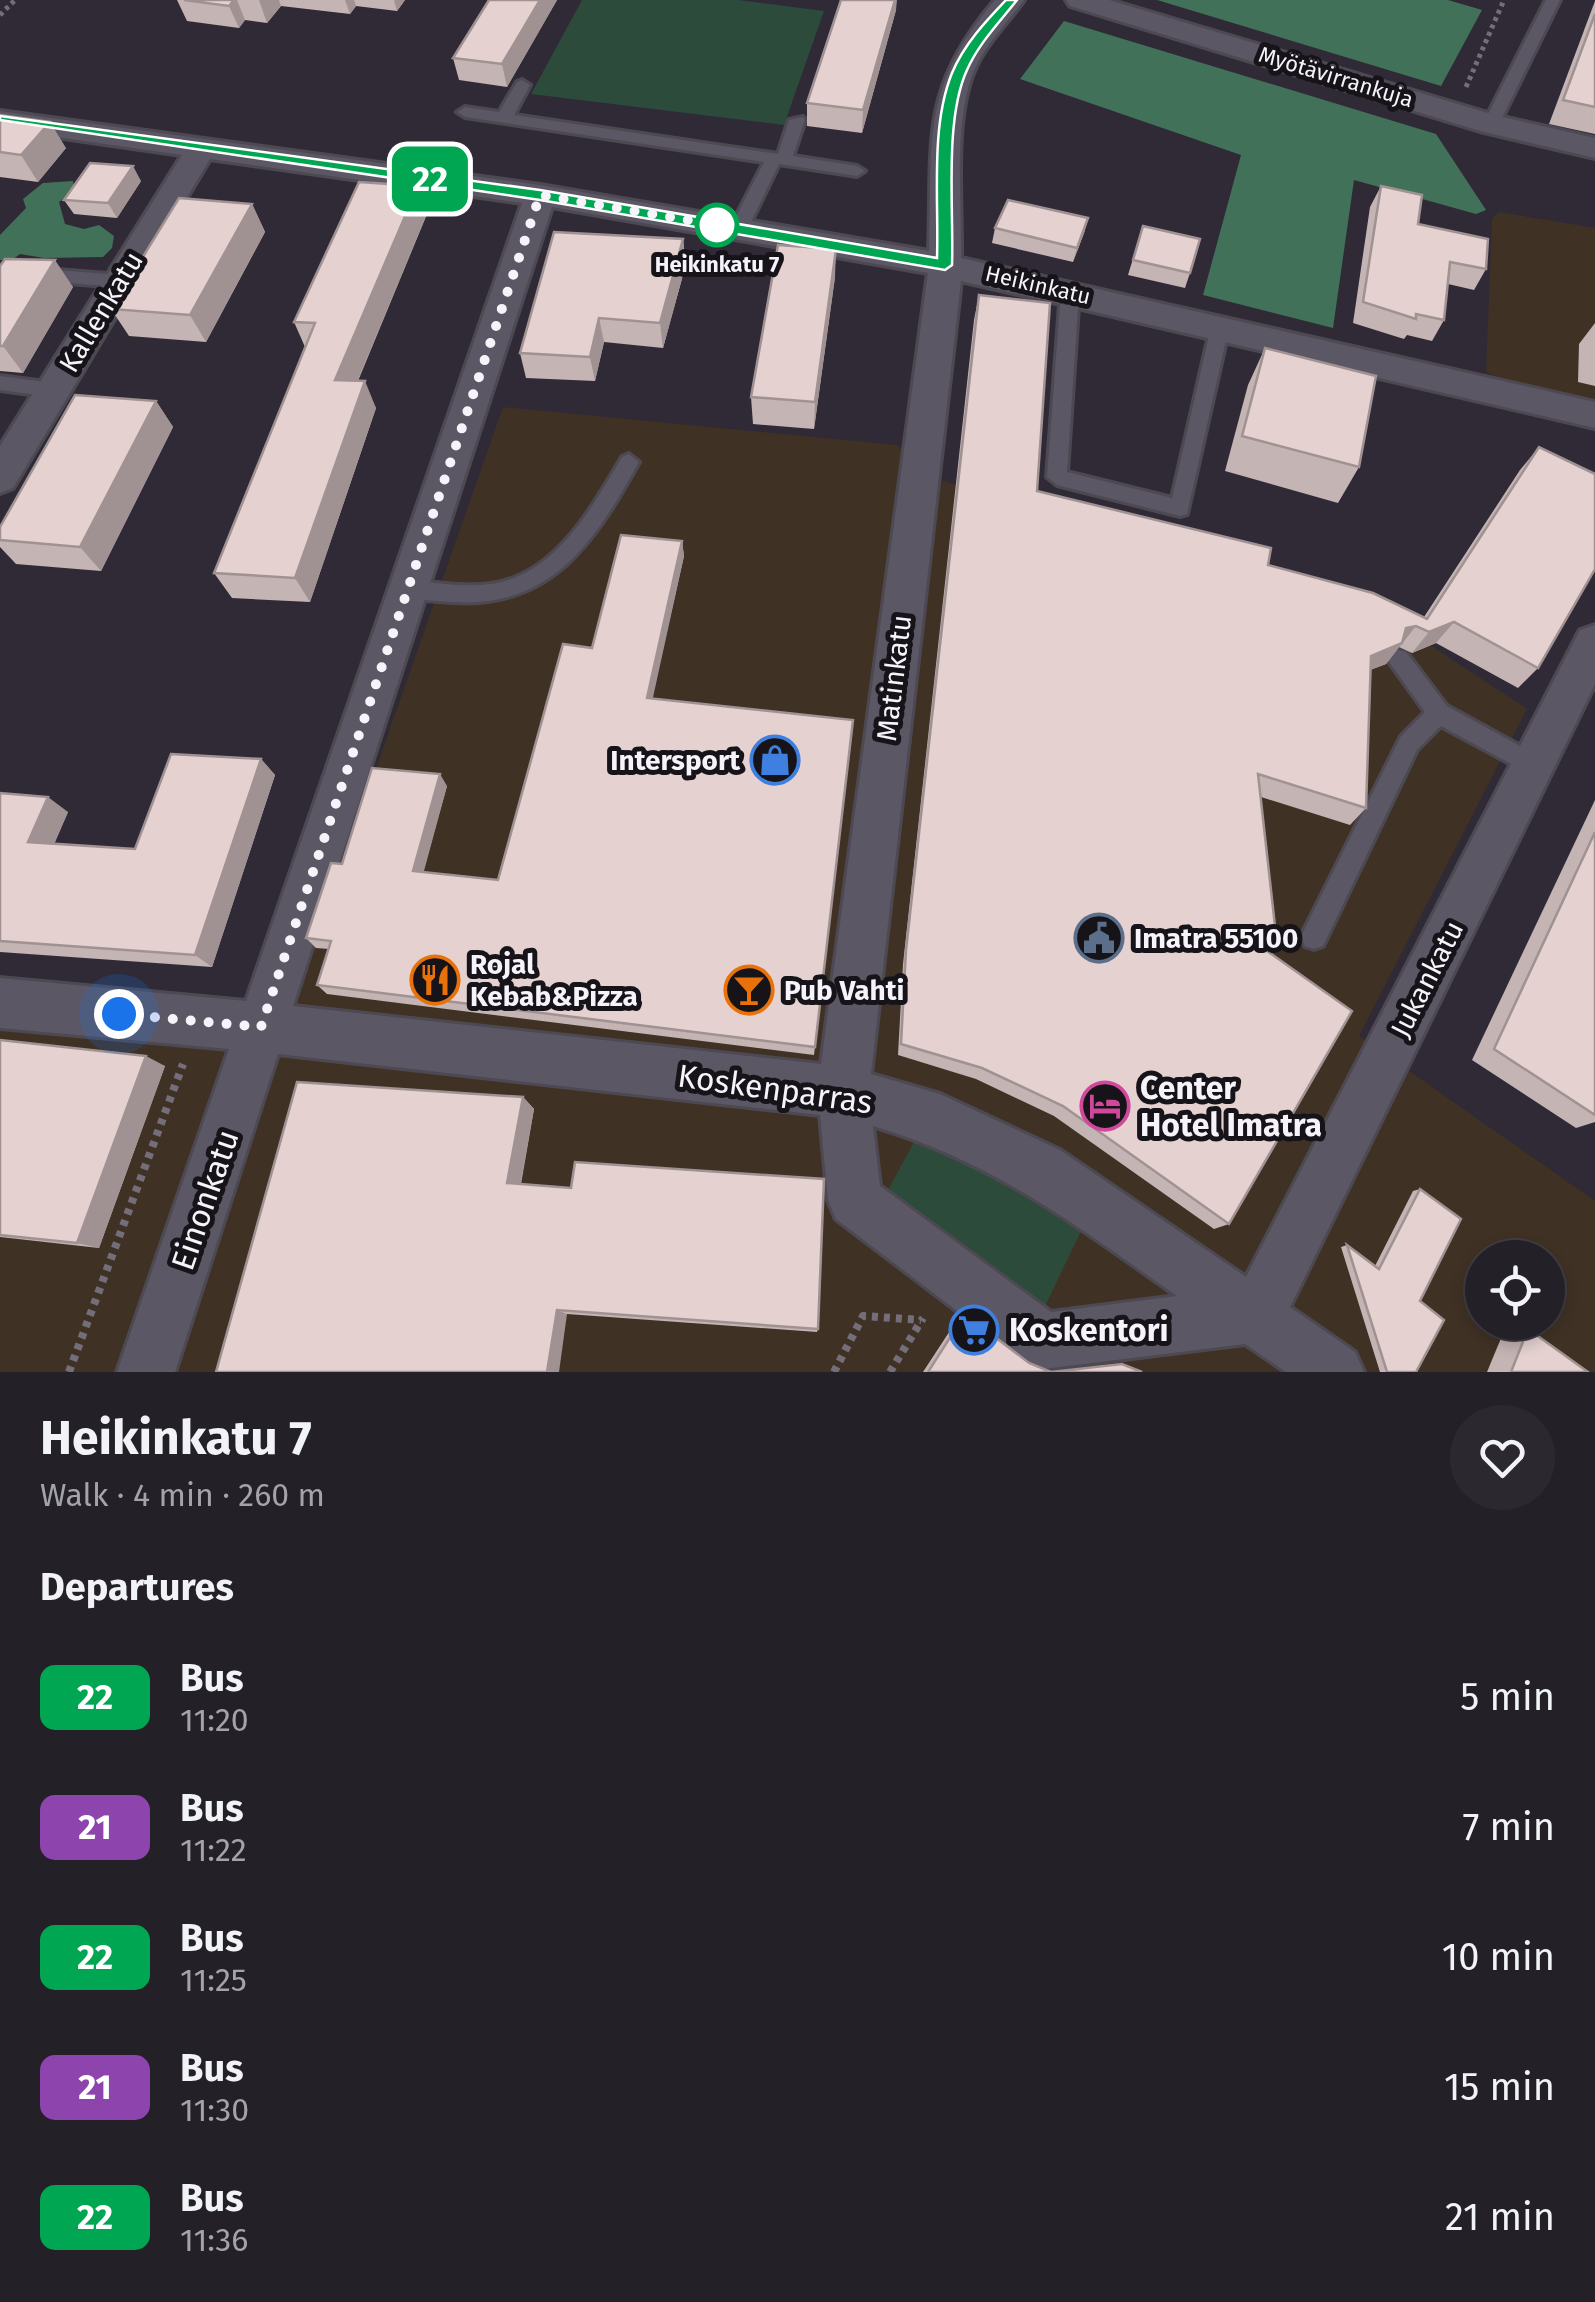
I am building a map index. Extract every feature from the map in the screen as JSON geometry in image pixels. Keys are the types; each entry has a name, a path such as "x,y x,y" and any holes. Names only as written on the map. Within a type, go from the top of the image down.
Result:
{"street":[{"name":"Matinkatu","path":"1010,0 976,40 958,74 949,111 945,265 843,1092 855,1200 1042,1341 1257,1314"},
{"name":"Myötävirrankuja","path":"1080,0 1490,124 1595,148"},
{"name":"Heikinkatu","path":"0,120 540,195 945,265 1595,416"},
{"name":"Kallenkatu","path":"0,478 202,147"},
{"name":"Einonkatu","path":"146,1372 405,588 540,195"},
{"name":"Jukankatu","path":"1257,1314 1595,642"},
{"name":"Koskenparras","path":"0,1003 261,1027 843,1092 940,1120 1041,1169 1257,1314 1335,1372"}],"lane":[{"path":"1490,124 1553,0"},
{"path":"504,118 522,85"},
{"path":"464,112 857,172"},
{"path":"738,228 779,160 797,120"},
{"path":"0,280 30,274 120,280"},
{"path":"1070,292 1057,477 1180,508 1220,327"},
{"path":"0,383 54,390"},
{"path":"405,588 493,593 552,569 597,515 629,462"},
{"path":"1398,659 1438,714 1534,765"},
{"path":"1314,937 1409,743 1438,714"}],"path":[{"path":"0,15 15,0"},
{"path":"1454,113 1504,0"},
{"path":"69,1372 186,1057"},
{"path":"890,1372 949,1274"},
{"path":"834,1372 863,1316 922,1320"}],"shaded area":[{"path":"1499,212 1595,228 1595,422 1486,372 1492,219"},
{"path":"503,407 897,445 933,478 1359,598 1527,709 1359,1036 1595,1201 1595,1372 0,1372 0,1029 275,1056"}],"green space":[{"path":"582,0 738,0 824,11 784,125 531,94"},
{"path":"1157,0 1448,0 1482,10 1441,86"},
{"path":"1064,21 1436,134 1486,210 1476,214 1354,180 1333,328 1203,295 1241,155 1020,79"},
{"path":"73,181 75,191 59,202 65,224 84,229 99,225 114,236 112,248 103,257 44,258 20,254 12,260 0,260 0,235 26,208 23,199 43,183"},
{"path":"919,1133 1024,1185 1081,1231 1039,1319 883,1199"}],"building":[{"path":"184,0 234,0 229,6"},
{"path":"489,0 540,0 502,64 453,58"},
{"path":"841,0 895,0 863,110 807,103"},
{"path":"1595,14 1595,107 1563,100"},
{"path":"0,115 50,122 21,155 0,152"},
{"path":"90,163 133,166 108,203 64,200"},
{"path":"359,182 418,186 335,380 365,381 295,578 214,573 315,323 294,322"},
{"path":"1381,186 1422,195 1418,224 1488,239 1486,269 1450,262 1444,320 1416,314 1416,319 1363,302"},
{"path":"179,198 252,204 190,315 111,309"},
{"path":"1008,200 1088,218 1077,248 995,228"},
{"path":"1143,226 1200,239 1190,273 1133,260"},
{"path":"554,232 683,239 660,323 599,318 590,357 520,353"},
{"path":"778,245 836,249 815,402 751,397"},
{"path":"5,259 55,260 0,346 0,266"},
{"path":"979,295 1050,303 1037,491 1271,548 1268,565 1373,593 1427,619 1539,447 1595,474 1595,569 1538,668 1454,622 1429,632 1416,626 1406,628 1402,643 1371,656 1366,808 1258,774 1275,926 1263,948 1352,1011 1229,1224 1063,1106 982,1068 901,1044 906,950"},
{"path":"1265,348 1376,376 1359,467 1242,436"},
{"path":"75,395 156,401 80,547 0,540 0,527"},
{"path":"621,535 682,541 647,698 853,720 815,1047 317,985 331,941 306,938 331,863 342,864 372,768 440,774 413,871 498,880 563,644 592,648"},
{"path":"171,754 261,759 195,955 0,941 0,793 48,797 28,842 135,849"},
{"path":"1595,832 1595,1115 1494,1049"},
{"path":"0,1040 146,1056 77,1243 0,1235"},
{"path":"297,1082 523,1097 507,1183 571,1188 575,1162 824,1179 818,1329 557,1310 547,1372 216,1372"},
{"path":"1420,1189 1461,1219 1420,1301 1444,1320 1416,1372 1387,1372 1347,1245 1379,1269"},
{"name":"Koskentori","path":"965,1314 1029,1363 1051,1372 928,1372"},
{"path":"1524,1340 1543,1340 1588,1372 1511,1372"},
{"path":"1122,1364 1142,1372 1051,1372"}],"bus line":[{"name":"22","path":"0,120 540,195 945,265 942,236 949,111 958,74 976,40 1010,0"}],"place":[{"name":"Heikinkatu 7","path":"717,225"},
{"name":"Intersport","path":"775,760"},
{"name":"Imatra 55100","path":"1099,938"},
{"name":"Rojal Kebab&Pizza","path":"435,980"},
{"name":"Pub Vahti","path":"749,990"},
{"name":"Center Hotel Imatra","path":"1105,1106"},
{"name":"Koskentori","path":"974,1330"}],"route":[{"path":"119,1014 261,1027 405,588 540,195 717,225"}]}
